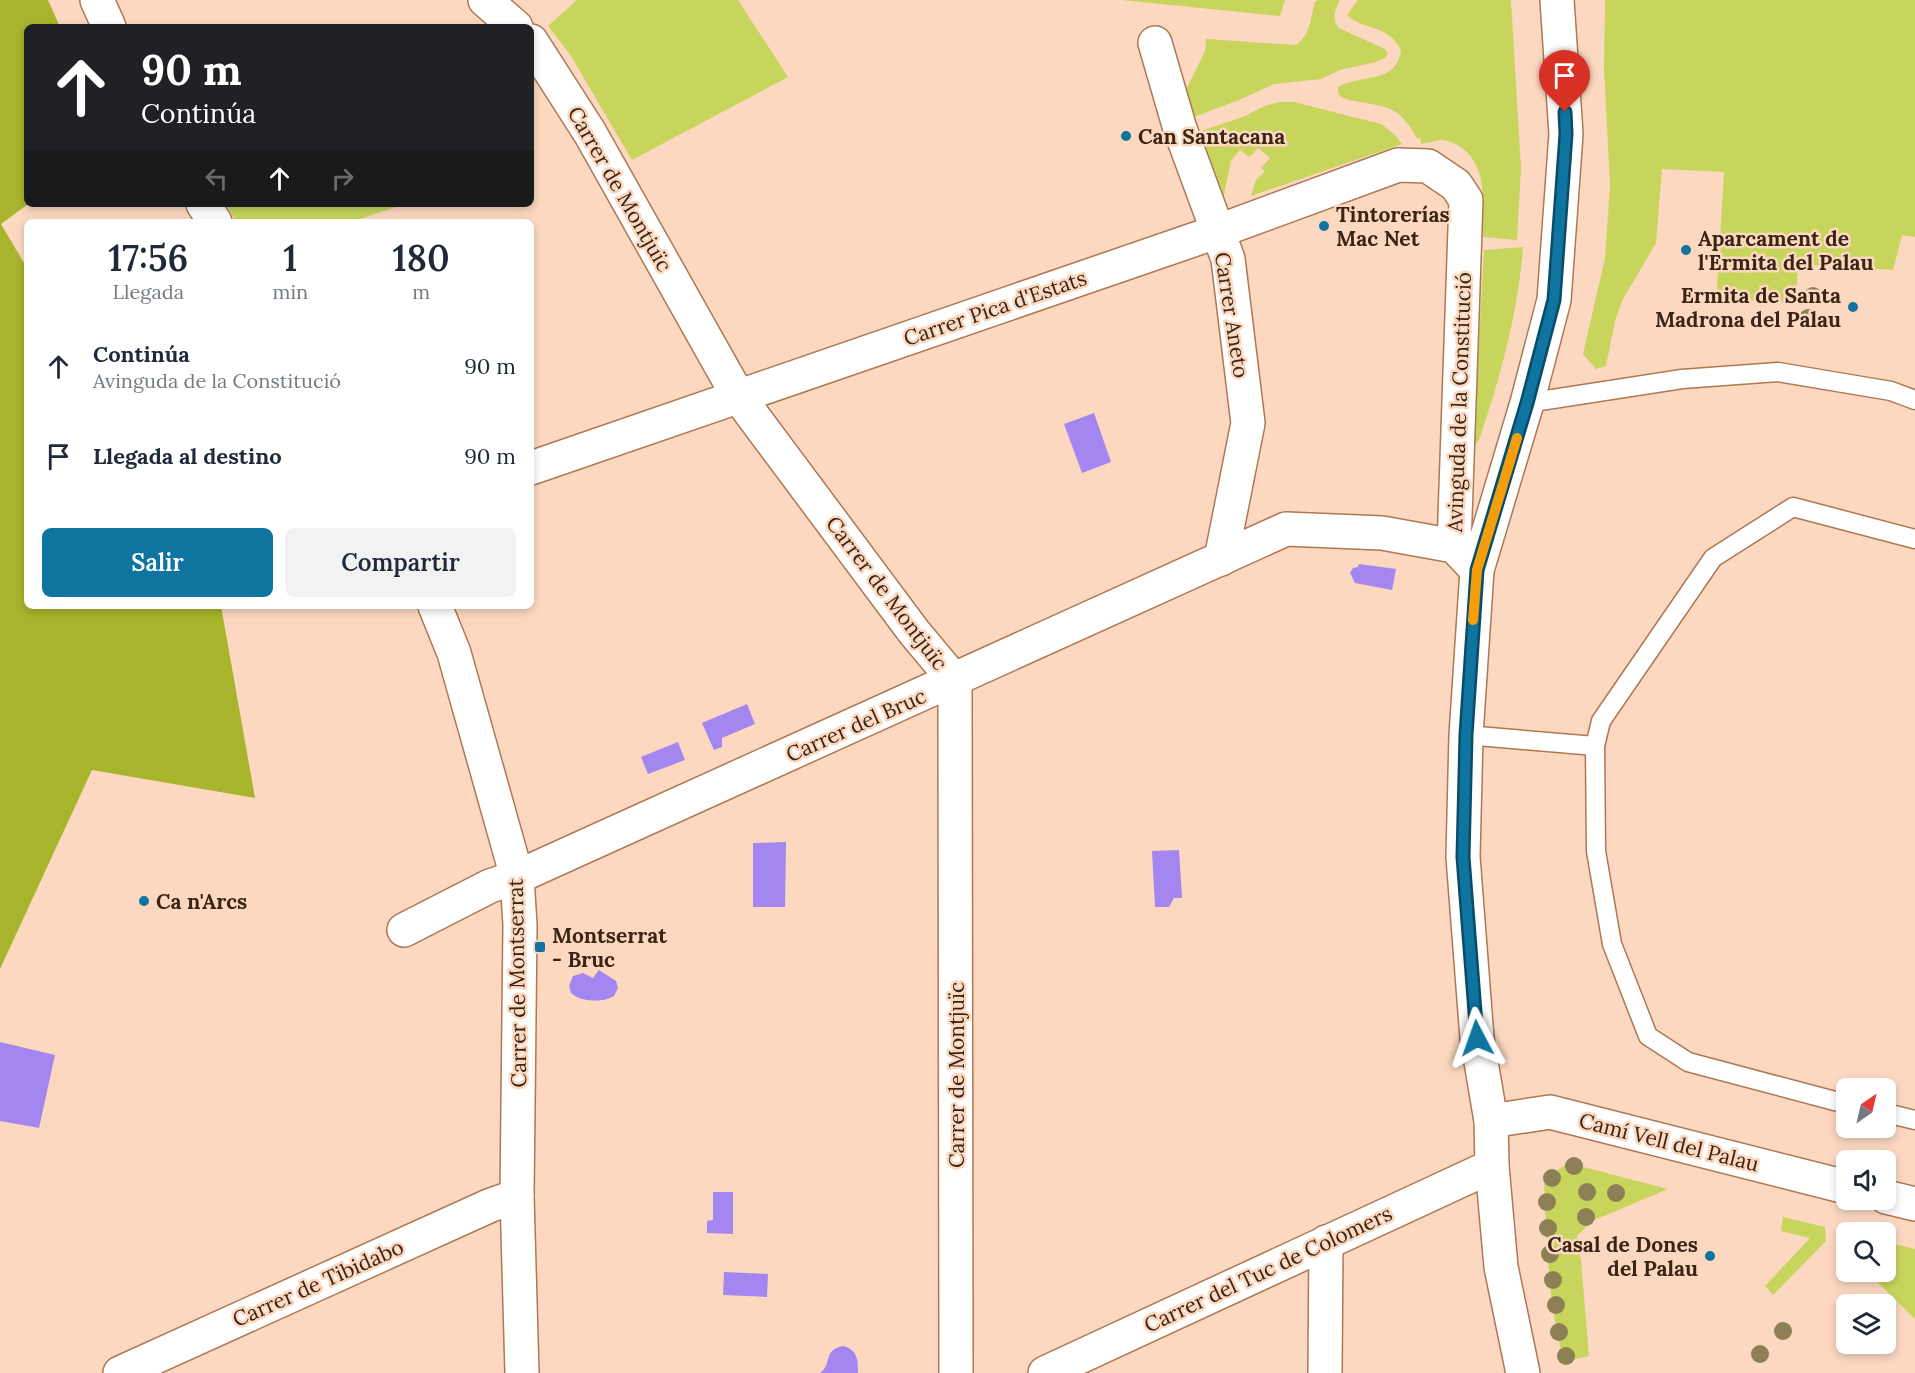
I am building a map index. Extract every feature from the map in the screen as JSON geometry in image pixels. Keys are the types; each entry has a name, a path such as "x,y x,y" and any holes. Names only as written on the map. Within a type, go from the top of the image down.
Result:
{"street":[{"path":"97,0 108,24"},
{"path":"485,0 513,24"},
{"name":"Avinguda de la Constitució","path":"1456,185 1466,200 1454,546 1477,570 1527,403 1554,300 1566,134 1557,0"},
{"name":"Carrer Aneto","path":"1155,43 1180,129 1216,232 1228,259 1248,423 1221,559"},
{"name":"Carrer de Montjuïc","path":"534,46 590,133 738,396 914,632 955,681 956,1373"},
{"name":"Carrer Pica d'Estats","path":"534,467 1216,232 1398,165 1428,166 1456,185"},
{"name":"Carrer del Bruc","path":"404,930 490,886 517,877 955,681 1286,529 1382,533 1454,546"},
{"path":"1477,570 1466,735 1463,857 1477,1038 1491,1121 1492,1166 1501,1267 1523,1373"},
{"name":"Carrer de Montserrat","path":"436,609 454,653 517,877 520,946 517,1197 522,1373"},
{"name":"Camí Vell del Palau","path":"1491,1121 1550,1112 1836,1184"},
{"name":"Carrer del Tuc de Colomers","path":"1045,1373 1492,1166"},
{"name":"Carrer de Tibidabo","path":"120,1373 490,1205 517,1197"},
{"path":"1896,1199 1915,1204"},
{"path":"1325,1373 1326,1242"}],"lane":[{"path":"1527,403 1682,379 1778,372 1891,391 1915,400"},
{"path":"1836,1101 1688,1062 1648,1036 1612,944 1596,851 1595,746 1601,722 1713,558 1793,507 1915,539"},
{"path":"1466,735 1595,746"},
{"path":"1896,1115 1915,1120"}],"green space":[{"path":"0,0 48,0 59,24 24,24 24,207 1,224 24,263 24,609 222,609 255,798 92,770 0,969"},
{"path":"577,0 738,0 788,77 632,160 571,56 548,26"},
{"path":"1121,0 1285,0 1280,16"},
{"path":"1340,0 1334,17 1339,28 1385,49 1388,53 1385,58 1340,70 1321,79 1274,84 1194,117 1186,90 1205,51 1206,39 1296,45 1305,36 1315,2"},
{"path":"1358,0 1511,0 1521,168 1517,240 1483,237 1480,177 1471,156 1462,148 1443,140 1421,144 1420,138 1417,138 1400,115 1394,111 1348,100 1338,94 1338,87 1347,83 1386,73 1398,61 1401,50 1396,42 1382,31 1353,20 1347,15"},
{"path":"1605,0 1915,0 1915,237 1902,235 1893,270 1798,264 1796,302 1738,300 1739,305 1716,304 1724,172 1662,169 1656,243 1622,301 1615,321 1606,366 1596,369 1583,354 1605,258 1610,185 1604,69"},
{"path":"1279,102 1294,102 1381,124 1402,144 1251,196 1256,180 1265,171 1261,168 1270,158 1258,148 1249,157 1240,150 1231,161 1222,204 1198,132"},
{"path":"227,207 396,207 360,219 235,219"},
{"path":"1523,247 1517,297 1507,345 1479,440 1473,447 1484,250"},
{"path":"1568,1163 1668,1189 1592,1221 1577,1236 1589,1356 1564,1362 1551,1294 1544,1180"},
{"path":"1783,1217 1825,1227 1826,1241 1773,1295 1765,1286 1810,1238 1781,1231"},
{"path":"1896,1244 1915,1249 1915,1319 1896,1300 1896,1294 1889,1294 1877,1282 1896,1282"}],"shaded area":[{"path":"1094,413 1111,462 1082,473 1064,424"},
{"path":"1359,564 1396,569 1392,590 1355,583 1350,573"},
{"path":"747,704 755,724 722,738 722,747 714,750 702,723"},
{"path":"678,742 685,760 648,774 641,757"},
{"path":"786,842 785,907 753,907 753,843"},
{"path":"1179,850 1182,898 1174,898 1169,907 1155,907 1152,851"},
{"path":"599,970 616,981 618,988 614,996 604,1000 592,1000 580,998 571,993 569,986 573,976 583,973 593,978"},
{"path":"0,1042 55,1055 39,1128 0,1121"},
{"path":"713,1192 733,1192 733,1234 707,1233 707,1221 713,1220"},
{"path":"724,1272 768,1274 767,1297 723,1295"},
{"path":"843,1346 854,1353 858,1373 820,1373 826,1366 832,1351"}],"slow traffic":[{"path":"1473,620 1477,570 1517,438"}],"place":[{"name":"Can Santacana","path":"1126,136"},
{"name":"Tintorerías Mac Net","path":"1324,226"},
{"name":"Aparcament de l'Ermita del Palau","path":"1686,250"},
{"name":"Ermita de Santa Madrona del Palau","path":"1853,307"},
{"name":"Ca n'Arcs","path":"144,901"},
{"name":"Montserrat - Bruc","path":"540,947"},
{"name":"Casal de Dones del Palau","path":"1710,1256"}],"route":[{"path":"1477,1038 1463,857 1466,735 1477,570 1527,403 1554,300 1566,134 1565,112"}]}
